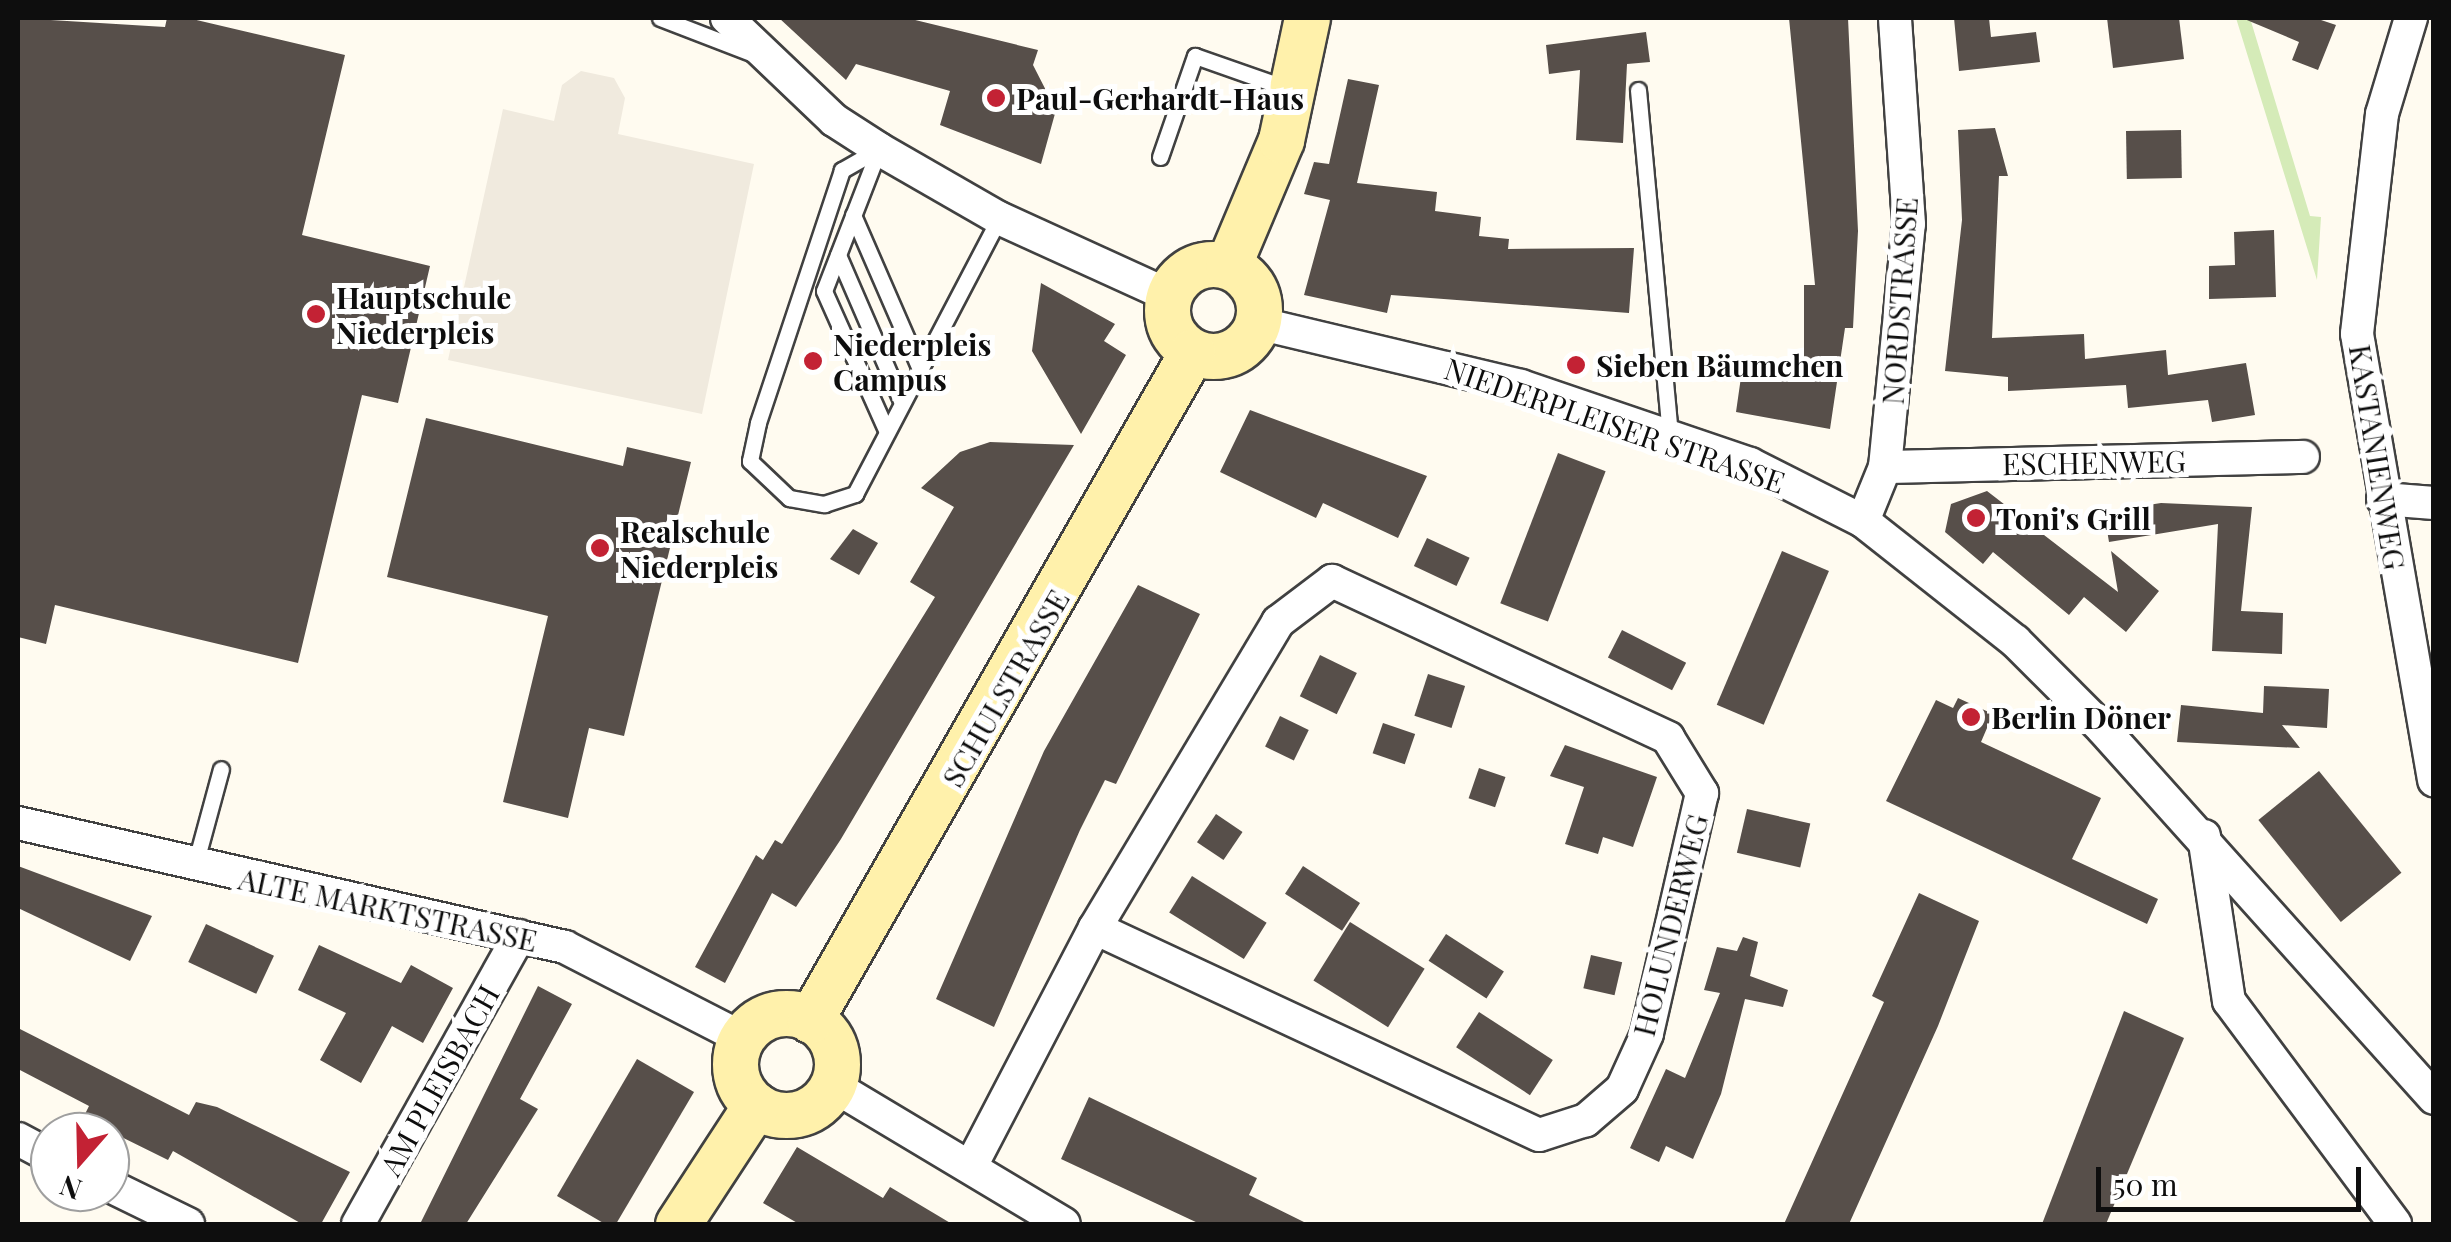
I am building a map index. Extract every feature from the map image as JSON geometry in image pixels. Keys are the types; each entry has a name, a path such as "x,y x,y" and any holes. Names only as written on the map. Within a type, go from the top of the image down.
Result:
{"street":[{"path":"727,18 760,55 879,150 1000,218 1168,295"},
{"path":"1228,266 1293,90 1307,18"},
{"name":"NORDSTRASSE","path":"1863,521 1885,467 1909,224 1895,18"},
{"name":"KASTANIENWEG","path":"2411,18 2382,114 2356,334 2434,780"},
{"path":"1228,266 1250,283 1258,323 1224,356 1192,352 1172,334 1168,295 1186,272 1228,266"},
{"name":"NIEDERPLEISER STRASSE","path":"1258,323 1521,386 1750,464 1863,521 2015,641 2204,836 2428,1081"},
{"name":"SCHULSTRASSE","path":"810,1020 1192,352"},
{"name":"ESCHENWEG","path":"1885,467 2303,457"},
{"path":"2383,499 2434,503"},
{"name":"HOLUNDERWEG","path":"971,1166 1095,928 1278,622 1332,581 1668,738 1702,792 1647,1034 1622,1089 1586,1120 1539,1135 1095,928"},
{"name":"ALTE MARKTSTRASSE","path":"18,822 590,955 742,1038"},
{"path":"2204,836 2229,1001 2395,1224"},
{"name":"AM PLEISBACH","path":"358,1224 519,936"},
{"path":"780,1014 810,1020 836,1055 832,1085 799,1113 756,1105 735,1066 742,1038 780,1014"},
{"path":"832,1085 1064,1224"},
{"path":"678,1224 756,1105"},
{"path":"130,1196 188,1224"}],"lane":[{"path":"660,18 760,55"},
{"path":"1160,157 1195,56 1293,90"},
{"path":"1638,90 1670,438"},
{"path":"879,150 824,290 887,432"},
{"path":"879,150 842,170 750,461 789,498 824,504 855,494 1000,218"},
{"path":"853,216 920,368"},
{"path":"838,255 902,404"},
{"path":"196,861 221,769"}],"green space":[{"path":"2236,18 2250,18 2310,216 2321,217 2317,280"}],"shaded area":[{"path":"581,71 614,78 625,98 618,134 754,164 702,414 448,360 503,109 554,121 562,85"}],"building":[{"path":"18,18 165,27 167,18 188,18 345,55 302,235 430,266 398,403 362,395 298,663 55,605 46,644 18,637"},
{"name":"Paul-Gerhardt-Haus","path":"779,18 907,18 1038,50 1033,65 1056,110 1041,164 940,125 950,91 856,64 846,80"},
{"path":"1789,18 1848,18 1858,231 1853,328 1845,328 1830,429 1736,412 1742,370 1796,378 1804,363 1804,285 1815,285"},
{"path":"1954,18 1989,18 1991,37 2036,32 2040,62 1959,71"},
{"path":"2107,18 2179,18 2184,59 2113,68"},
{"path":"2242,18 2315,18 2336,25 2318,70 2292,60 2299,42"},
{"path":"1646,32 1650,62 1627,64 1623,143 1576,140 1580,70 1549,74 1546,45"},
{"path":"1348,79 1379,85 1357,183 1437,192 1435,211 1481,217 1479,236 1509,239 1508,249 1634,248 1629,313 1391,295 1387,313 1304,295 1330,200 1304,194 1314,162 1329,164"},
{"path":"1995,128 2008,176 1999,176 1992,338 2084,334 2085,359 2166,350 2168,375 2246,363 2255,415 2212,422 2208,400 2128,408 2126,385 2008,391 2008,377 1945,371 1962,220 1958,130"},
{"path":"2181,130 2182,178 2127,179 2126,131"},
{"path":"2274,230 2276,297 2209,299 2209,266 2235,265 2234,232"},
{"path":"1041,283 1115,324 1104,341 1126,355 1081,434 1032,351"},
{"path":"1250,410 1427,476 1398,538 1323,503 1316,518 1220,472"},
{"path":"426,418 623,466 627,447 691,462 624,736 589,728 568,818 503,802 548,616 387,577"},
{"path":"990,442 1074,445 841,839 796,907 772,893 725,983 695,967 756,855 763,860 775,840 782,844 935,597 910,582 954,507 921,488 960,452"},
{"path":"1558,453 1606,471 1548,622 1500,603"},
{"path":"1987,491 2118,592 2111,551 2159,591 2126,632 2084,597 2069,615 1993,552 1983,564 1945,532 1951,504"},
{"path":"2161,503 2252,507 2241,611 2283,613 2282,654 2212,651 2218,524 2109,542 2104,512"},
{"path":"853,529 878,543 859,575 830,559"},
{"path":"1427,538 1470,558 1456,586 1414,566"},
{"path":"1782,551 1829,571 1764,725 1717,705"},
{"path":"1138,585 1200,614 1116,784 1105,780 1080,830 994,1027 936,999 1044,751"},
{"path":"1622,630 1686,663 1672,690 1608,658"},
{"path":"1320,655 1357,673 1337,714 1300,696"},
{"path":"1428,674 1465,686 1451,728 1414,716"},
{"path":"2264,686 2329,689 2327,728 2282,725 2300,748 2177,742 2181,705 2263,713"},
{"path":"1958,698 1993,714 1981,742 2101,798 2072,859 2158,899 2147,924 1886,801 1936,700 1953,708"},
{"path":"1280,716 1309,730 1294,761 1265,747"},
{"path":"1383,723 1415,734 1405,764 1373,753"},
{"path":"1565,745 1657,777 1633,847 1603,837 1598,854 1565,844 1584,787 1550,776"},
{"path":"1479,768 1505,777 1495,807 1469,798"},
{"path":"2319,771 2401,873 2341,922 2258,820"},
{"path":"1747,809 1810,824 1800,867 1737,853"},
{"path":"1216,814 1243,832 1224,860 1197,842"},
{"path":"18,866 152,916 130,961 18,908"},
{"path":"1303,866 1360,903 1342,931 1285,894"},
{"path":"1192,876 1267,923 1244,959 1169,912"},
{"path":"1919,893 1979,921 1938,1026 1849,1224 1784,1224 1884,1002 1872,996"},
{"path":"1350,922 1425,969 1388,1027 1313,981"},
{"path":"206,924 274,956 256,994 188,962"},
{"path":"1446,934 1504,972 1486,998 1429,961"},
{"path":"1743,937 1758,942 1750,976 1788,990 1783,1007 1745,999 1721,1094 1693,1159 1666,1146 1659,1162 1630,1148 1666,1069 1685,1078 1720,993 1704,990 1717,947 1737,951"},
{"path":"319,945 401,983 411,965 453,988 423,1043 392,1026 361,1083 320,1060 346,1013 298,990"},
{"path":"1591,955 1622,962 1615,995 1583,988"},
{"path":"538,986 572,1004 520,1099 538,1109 466,1224 420,1224"},
{"path":"2124,1011 2184,1038 2106,1224 2042,1224"},
{"path":"1479,1012 1553,1060 1530,1095 1456,1047"},
{"path":"18,1028 189,1115 196,1102 217,1107 350,1172 321,1224 302,1224 173,1151 168,1160 130,1141 130,1112 86,1112 89,1106 18,1069"},
{"path":"637,1059 694,1092 616,1224 605,1224 557,1196"},
{"path":"1089,1097 1257,1178 1249,1195 1308,1224 1200,1224 1061,1159"},
{"path":"797,1147 883,1198 890,1187 952,1224 799,1224 763,1203"}],"place":[{"name":"Paul-Gerhardt-Haus","path":"996,98"},
{"name":"Hauptschule Niederpleis","path":"316,314"},
{"name":"Niederpleis Campus","path":"813,361"},
{"name":"Sieben Bäumchen","path":"1576,365"},
{"name":"Toni's Grill","path":"1976,518"},
{"name":"Realschule Niederpleis","path":"600,548"},
{"name":"Berlin Döner","path":"1971,717"}]}
